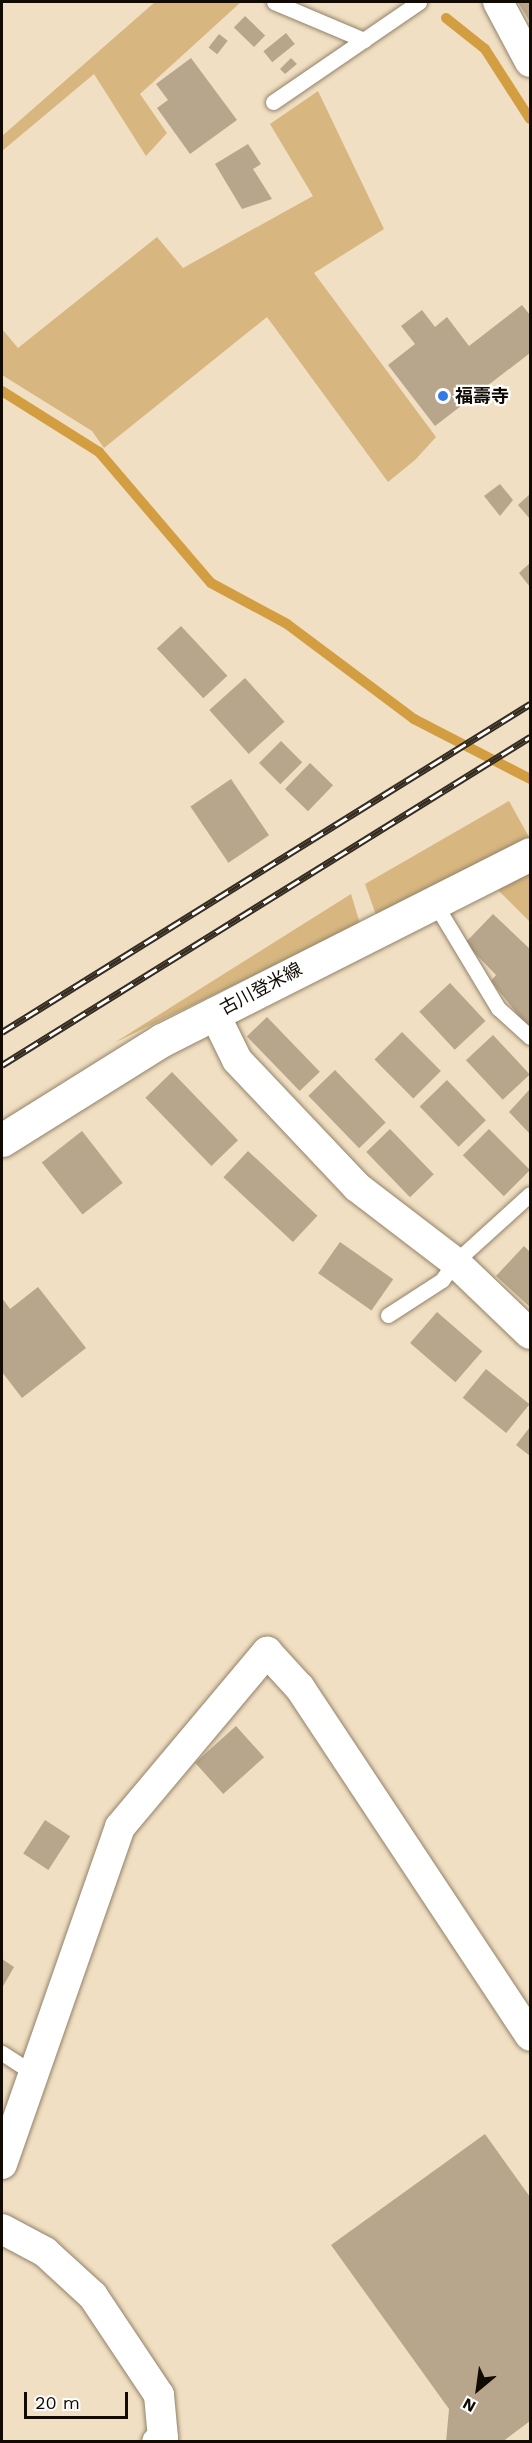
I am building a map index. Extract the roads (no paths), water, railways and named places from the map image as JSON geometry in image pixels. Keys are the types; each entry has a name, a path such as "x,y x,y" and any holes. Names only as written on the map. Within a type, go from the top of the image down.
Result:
{"main road":[{"name":"古川登米線","path":"2,1140 214,1013 531,854"}],"street":[{"path":"498,2 531,62"},
{"path":"214,1013 237,1060 357,1187 455,1262 531,1334"},
{"path":"2,2164 31,2072 120,1827 267,1652 300,1688 531,2036"},
{"path":"2,2229 45,2252 93,2296 159,2395 163,2438 157,2442"}],"lane":[{"path":"274,2 364,40"},
{"path":"273,102 419,2"},
{"path":"434,902 498,1008 531,1037"},
{"path":"388,1315 442,1280 455,1262 531,1194"},
{"path":"2,2053 31,2072"}],"waterway":[{"path":"446,18 485,49 530,119"},
{"path":"2,391 99,452 211,583 287,624 414,719 530,779"}],"railway":[{"path":"2,1032 530,704"},
{"path":"2,1065 530,737"}],"place":[{"name":"福壽寺","path":"443,396"}]}
